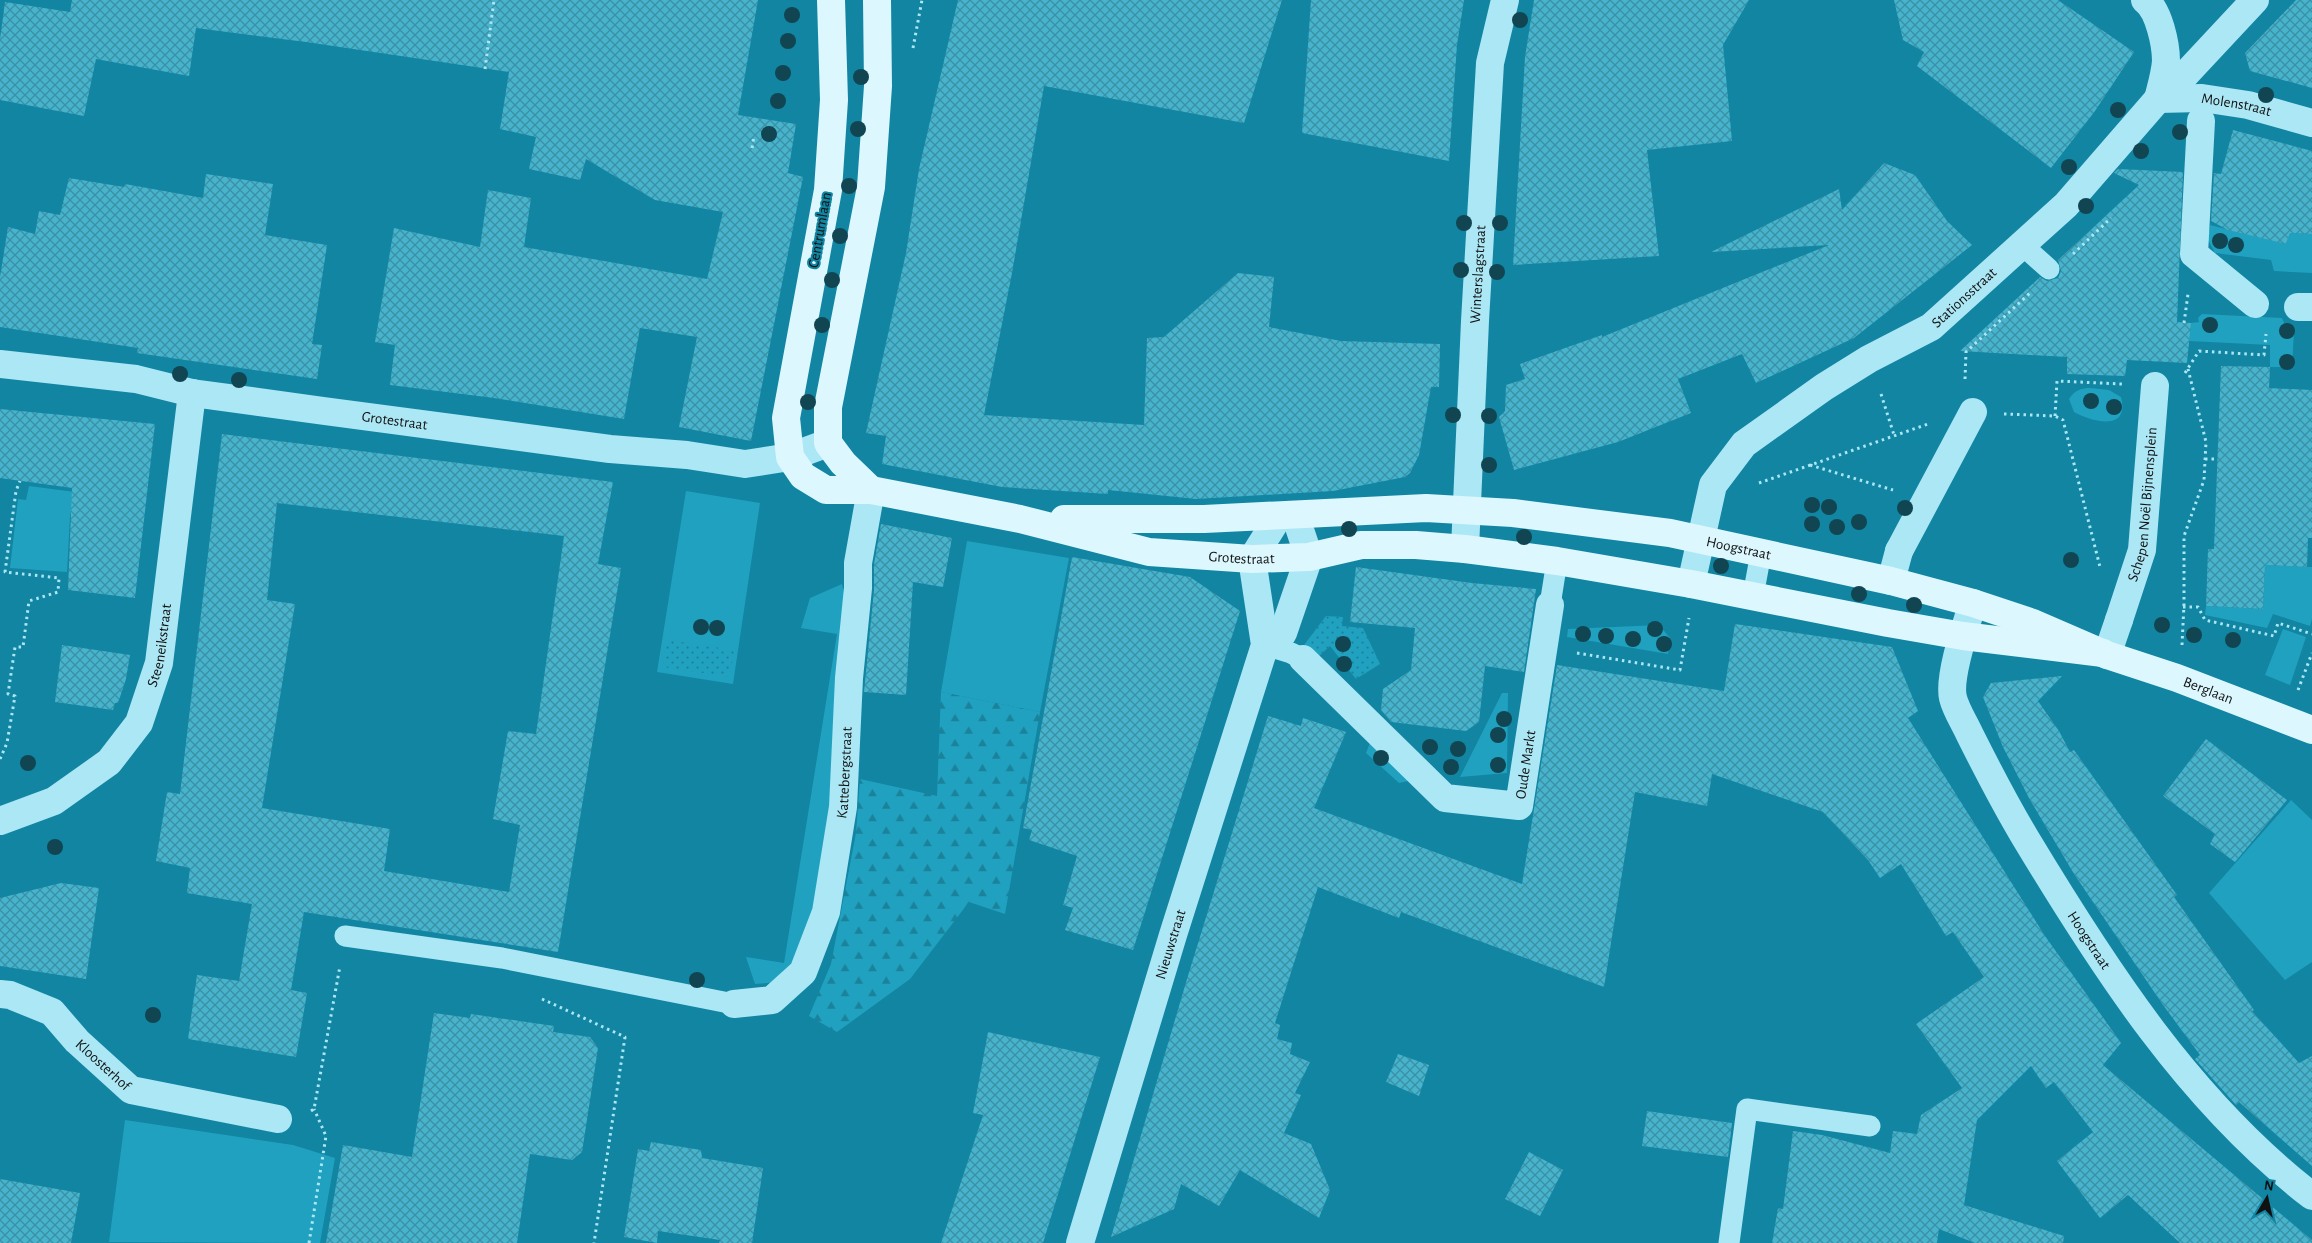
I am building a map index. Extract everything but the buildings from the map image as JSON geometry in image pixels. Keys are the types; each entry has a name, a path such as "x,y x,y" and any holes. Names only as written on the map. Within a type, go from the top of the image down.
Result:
{"main road":[{"name":"Centrumlaan","path":"790,457 786,418 828,190 834,100 831,0"},
{"path":"871,490 843,463 828,443 828,407 871,187 878,86 877,0"},
{"name":"Grotestraat","path":"790,457 803,476 826,490 871,490 1020,519 1149,552 1252,559 1309,557 1361,545 1416,544 1465,549"},
{"name":"Grotestraat","path":"1020,519 1154,520 1287,516 1426,508 1467,511"},
{"name":"Hoogstraat","path":"1467,511 1513,513 1670,533 1891,581 1972,603"},
{"path":"1465,549 1557,561 1691,584 1963,636"},
{"name":"Berglaan","path":"1972,603 2033,622 2105,654 2177,678 2312,730"},
{"name":"Berglaan","path":"1963,636 2105,654"}],"street":[{"name":"Winterslagstraat","path":"1465,549 1475,321 1490,63 1505,0"},
{"path":"2145,0 2150,3 2162,30 2166,60 2158,99"},
{"name":"Stationsstraat","path":"1691,584 1713,485 1744,444 1832,382 1869,359 1931,326 2066,205 2158,99 2184,76 2255,0"},
{"name":"Molenstraat","path":"2158,99 2211,99 2248,105 2312,123"},
{"path":"2201,121 2194,254 2261,315"},
{"name":"Grotestraat","path":"0,364 136,379 192,392 610,449 687,454 745,464 790,457 828,443"},
{"name":"Schepen Noël Bijnensplein","path":"2105,654 2119,620 2142,550 2155,386"},
{"name":"Steeneikstraat","path":"0,822 54,801 109,762 138,723 159,663 192,392"},
{"path":"1891,581 1899,551 1973,412"},
{"name":"Kattebergstraat","path":"734,1004 772,1000 803,972 826,912 843,807 849,678 858,588 858,563 871,490"},
{"path":"1252,559 1287,516 1309,557 1283,633 1266,645"},
{"name":"Nieuwstraat","path":"1080,1243 1173,935 1266,645 1252,559"},
{"name":"Hoogstraat","path":"1972,603 1956,664 1953,698 1996,789 2082,932 2162,1044 2233,1127 2282,1173 2312,1196"},
{"name":"Oude Markt","path":"1303,659 1445,798 1519,806 1550,604"},
{"name":"Kloosterhof","path":"0,994 10,995 52,1012 76,1041 131,1090 278,1119"}],"lane":[{"path":"2021,244 2058,264"},
{"path":"1753,596 1761,553"},
{"name":"Oude Markt","path":"1550,604 1557,561"},
{"name":"Oude Markt","path":"1266,645 1291,652 1303,659"},
{"path":"345,936 502,958 734,1004"},
{"path":"1729,1243 1747,1110 1870,1126"}],"path":[{"path":"485,69 494,0"},
{"path":"752,148 754,136"},
{"path":"2058,264 2111,218"},
{"path":"1966,352 2031,293"},
{"path":"2222,352 2264,355 2261,315"},
{"path":"2181,650 2184,607 2184,536 2204,480 2206,442 2188,368"},
{"path":"2102,574 2063,420 2055,416 2057,381 2109,383"},
{"path":"1881,394 1894,435"},
{"path":"1756,483 1929,423"},
{"path":"2205,459 2216,459"},
{"path":"1810,465 1926,500"},
{"path":"0,758 7,744 15,696 8,694 15,647 23,648 29,601 58,592 59,578 5,572 16,491 20,481"},
{"path":"2184,607 2198,607 2206,620 2274,636 2278,623 2312,634"},
{"path":"1543,648 1680,670 1689,618"},
{"path":"2297,694 2312,653"},
{"path":"308,1243 326,1136 314,1109 345,936"},
{"path":"536,996 625,1037 594,1243"},
{"path":"307,1113 314,1109"}],"green space":[{"path":"2210,225 2286,244 2290,233 2312,234 2312,273 2274,271 2271,260 2215,253 2208,240"},
{"path":"2202,314 2282,318 2285,325 2291,325 2294,331 2292,367 2270,367 2270,345 2189,341 2191,323 2199,322 2198,318"},
{"path":"2091,388 2109,390 2121,397 2122,408 2120,416 2115,420 2099,421 2074,412 2069,399 2078,390"},
{"path":"29,486 75,492 70,517 67,572 10,568 18,499 26,500"},
{"path":"686,491 760,503 733,684 657,672"},
{"path":"967,541 1069,558 1040,712 941,692"},
{"path":"2265,565 2312,567 2312,619 2310,626 2273,614 2267,628 2205,615 2206,606 2263,609"},
{"path":"842,584 845,598 832,820 813,919 793,962 779,982 755,984 746,957 784,963 837,634 801,628 810,598"},
{"path":"1326,616 1343,617 1342,626 1363,628 1380,664 1356,679 1330,646 1318,657 1304,645"},
{"path":"1659,625 1670,638 1668,654 1567,637 1568,629"},
{"path":"2283,629 2306,637 2290,685 2265,675"},
{"path":"667,640 734,650 730,677 663,667"},
{"path":"941,692 1040,712 1005,914 969,902 910,979 837,1032 809,1016 831,964 856,833 860,779 937,796"},
{"path":"1502,693 1508,693 1507,773 1460,777"},
{"path":"1371,740 1413,780 1399,783 1366,753"},
{"path":"2291,800 2312,820 2312,962 2285,980 2209,893"},
{"path":"125,1120 293,1145 335,1158 320,1243 109,1242"}]}
